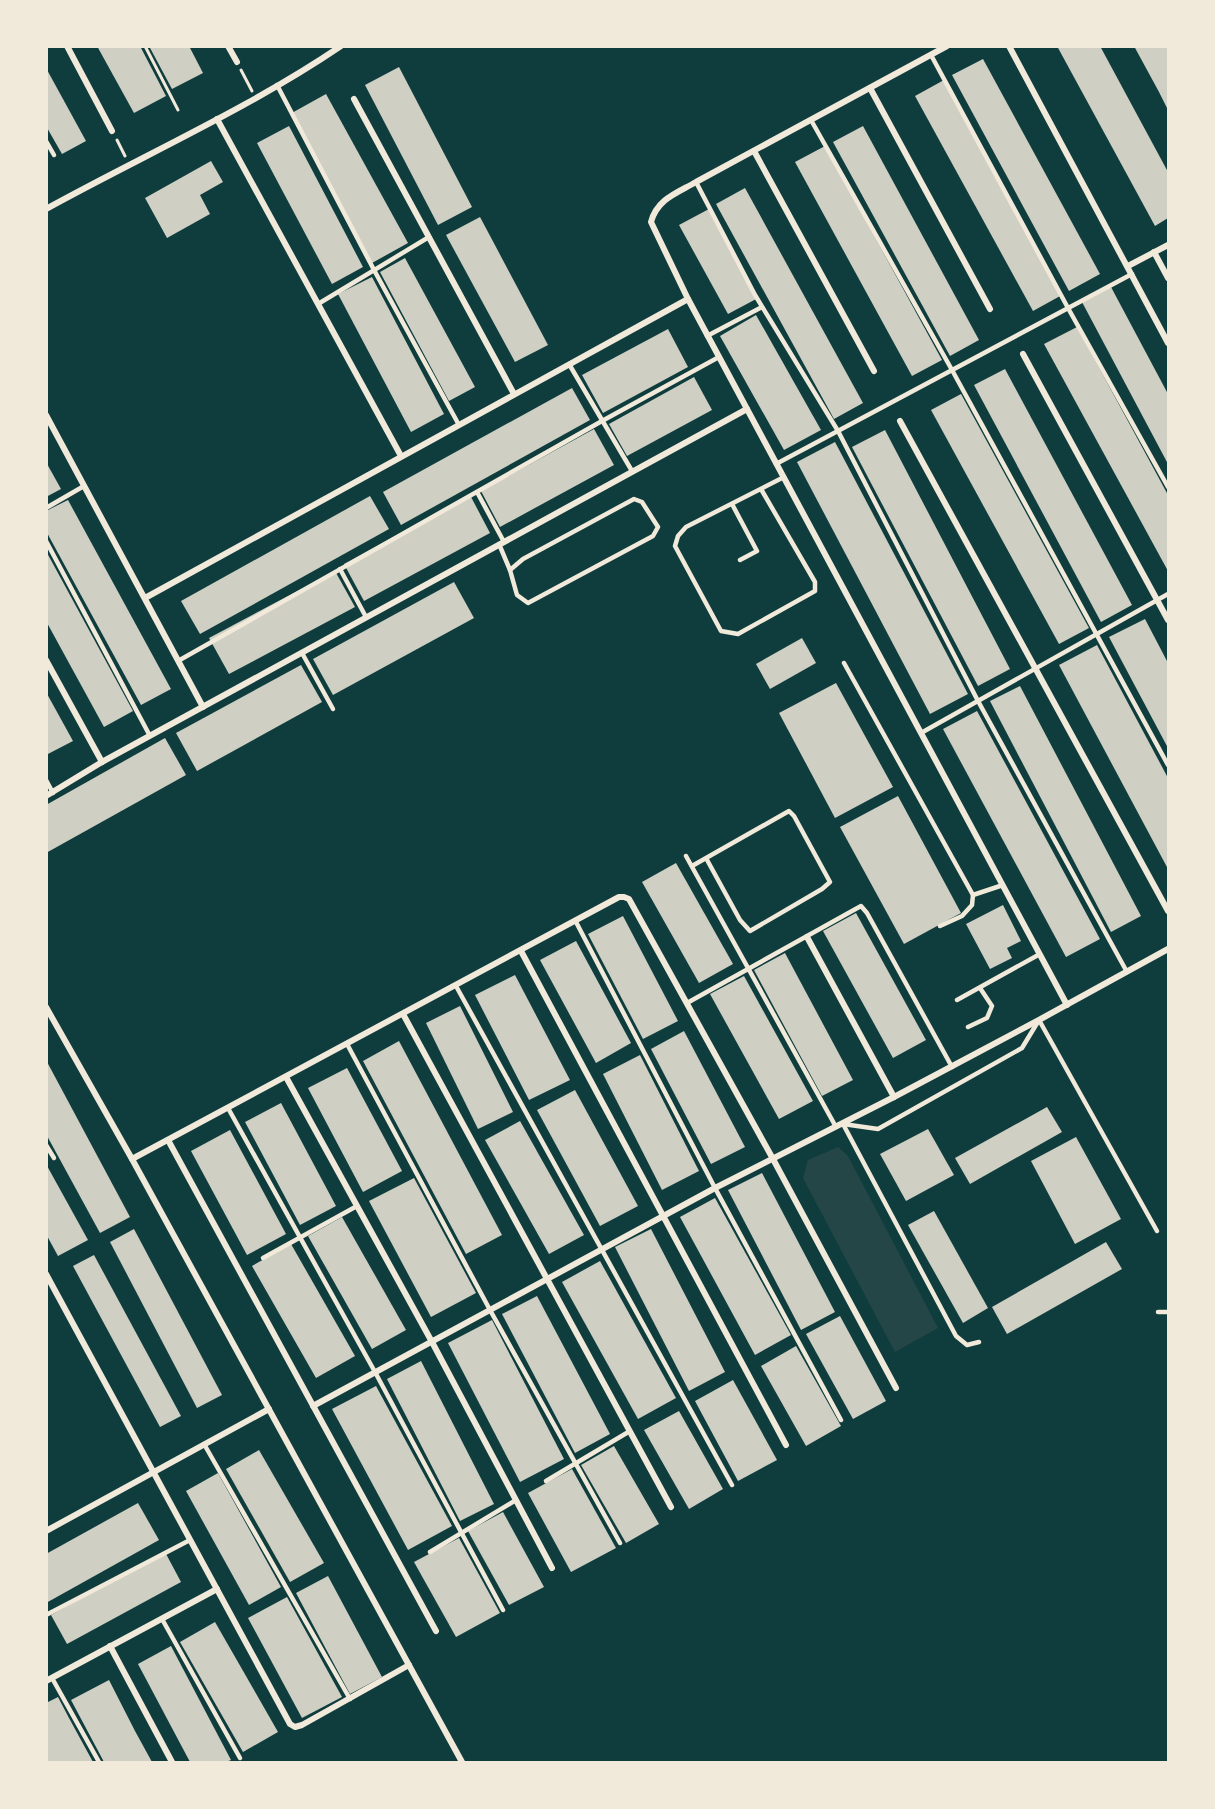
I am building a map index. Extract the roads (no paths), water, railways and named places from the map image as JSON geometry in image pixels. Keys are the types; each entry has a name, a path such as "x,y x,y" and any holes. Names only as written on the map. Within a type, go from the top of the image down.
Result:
{"street":[{"path":"67,46 112,131"},
{"path":"228,46 237,62"},
{"path":"46,210 217,119 314,64 341,46"},
{"path":"947,46 696,182 660,204 654,211 651,222 707,336 1067,1005"},
{"path":"1009,46 1168,343"},
{"path":"870,88 990,309"},
{"path":"354,99 514,394"},
{"path":"217,119 401,456"},
{"path":"754,150 874,371"},
{"path":"1128,266 1168,244"},
{"path":"1155,252 1168,278"},
{"path":"145,598 688,299"},
{"path":"1023,354 1168,620"},
{"path":"46,796 102,762 747,409"},
{"path":"46,415 203,707"},
{"path":"900,421 1168,911"},
{"path":"46,660 102,762"},
{"path":"132,1159 619,897 624,897 629,899 687,1003 897,1388"},
{"path":"807,937 894,1097"},
{"path":"313,1406 715,1188 952,1067 1168,949"},
{"path":"521,951 786,1444"},
{"path":"46,1007 132,1159 462,1762"},
{"path":"403,1014 671,1507"},
{"path":"286,1077 432,1342 552,1568"},
{"path":"168,1140 436,1631"},
{"path":"46,1274 290,1724 295,1727 302,1725 409,1665"},
{"path":"47,1530 269,1409"},
{"path":"49,1679 216,1589"},
{"path":"110,1646 172,1762"}],"lane":[{"path":"931,55 1168,487"},
{"path":"277,85 459,425"},
{"path":"811,120 1098,634 1168,765"},
{"path":"46,141 54,155"},
{"path":"696,182 762,307 837,431 978,701 1127,972"},
{"path":"318,304 429,237"},
{"path":"776,464 1132,274"},
{"path":"707,336 762,307"},
{"path":"178,661 719,357"},
{"path":"569,364 632,471"},
{"path":"761,489 815,582 815,591 738,634 721,631 675,546 678,536 686,527 784,477"},
{"path":"46,508 84,486"},
{"path":"477,492 502,543 510,570 518,596 528,603 653,536 657,527 642,502 634,499 523,559 510,570"},
{"path":"732,504 757,551 740,560"},
{"path":"46,541 150,736"},
{"path":"340,569 366,618"},
{"path":"921,733 1168,594"},
{"path":"302,652 333,709"},
{"path":"844,663 973,895 972,905 962,916 940,926"},
{"path":"46,780 53,793"},
{"path":"692,866 706,858 789,811 794,816 830,882 750,931 740,920 706,858"},
{"path":"686,856 836,1128"},
{"path":"973,895 1003,885"},
{"path":"687,1003 861,906 952,1067"},
{"path":"576,922 715,1188 841,1420"},
{"path":"957,1000 1040,954"},
{"path":"456,986 732,1485"},
{"path":"968,1027 987,1018 992,1005 981,988"},
{"path":"843,1124 878,1129 1023,1048 1039,1020"},
{"path":"1039,1020 1157,1231"},
{"path":"347,1044 490,1310 620,1543"},
{"path":"228,1108 375,1372 503,1610"},
{"path":"843,1124 956,1336 967,1345 979,1342"},
{"path":"46,1144 54,1158"},
{"path":"263,1258 357,1206"},
{"path":"1158,1312 1168,1311"},
{"path":"546,1481 630,1431"},
{"path":"204,1444 350,1699"},
{"path":"430,1552 516,1500"},
{"path":"46,1615 190,1540"},
{"path":"162,1619 240,1758"},
{"path":"49,1679 99,1762"}]}
